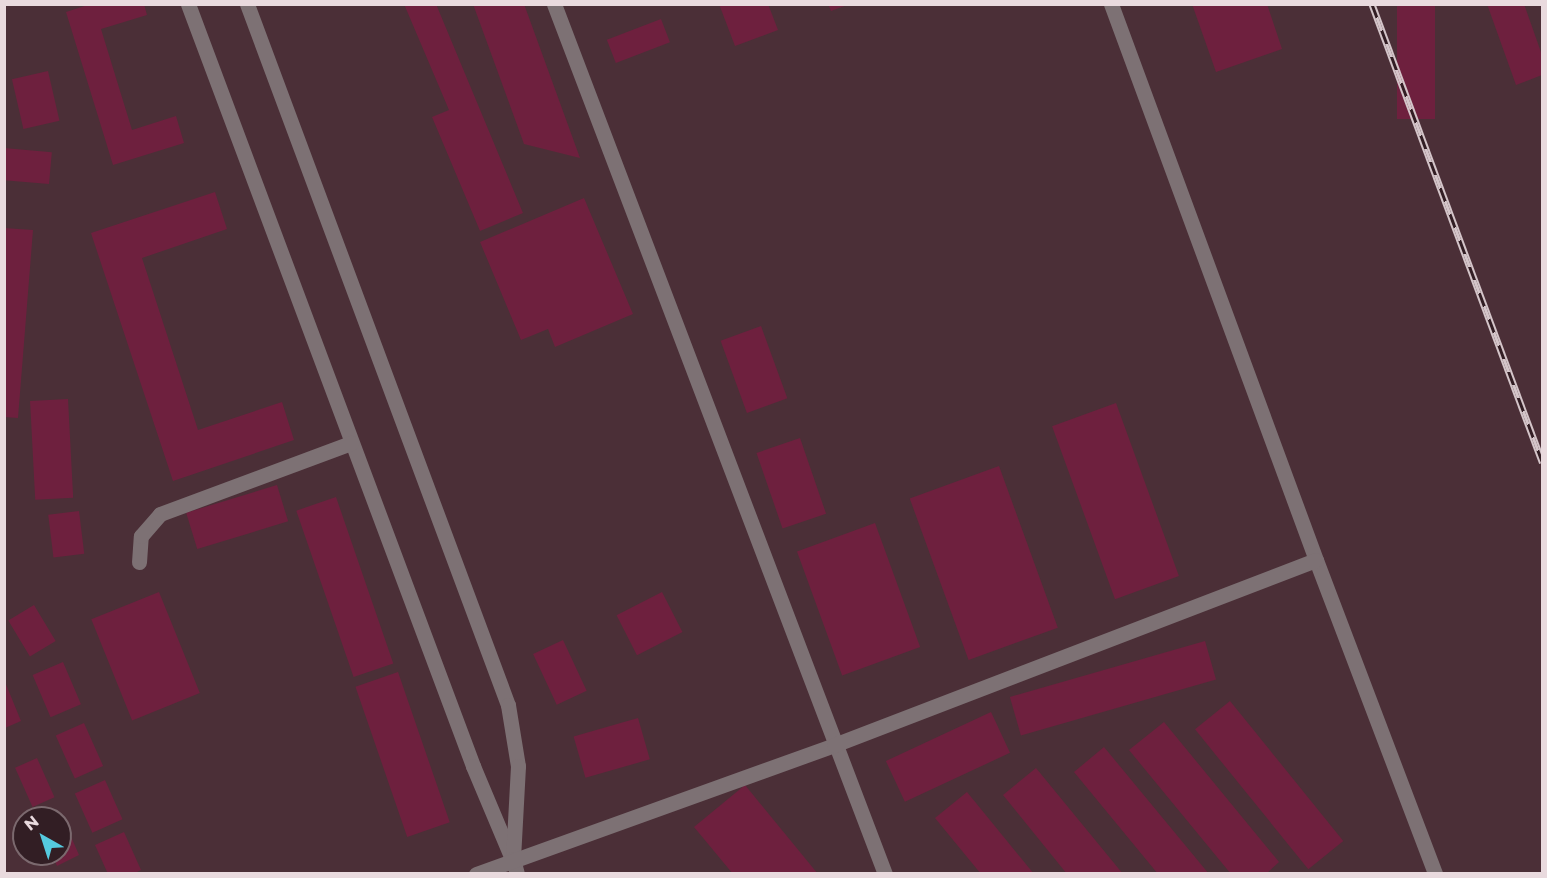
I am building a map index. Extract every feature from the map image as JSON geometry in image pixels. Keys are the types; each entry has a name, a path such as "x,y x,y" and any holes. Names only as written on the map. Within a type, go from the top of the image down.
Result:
{"lane":[{"path":"188,4 351,443 474,766 515,866"},
{"path":"247,4 508,705 518,766 515,866"},
{"path":"554,4 834,745 885,873"},
{"path":"1111,4 1316,560 1435,873"},
{"path":"140,562 141,536 160,514 351,443"},
{"path":"476,873 515,866 1316,560"}],"shaded area":[{"path":"5,5 1542,5 1542,873 5,874"}],"building":[{"path":"91,4 144,4 147,15 101,29 132,130 176,116 184,143 113,165 66,12"},
{"path":"404,4 436,4 523,213 480,231 432,117 449,110"},
{"path":"473,4 524,4 580,158 524,144"},
{"path":"719,4 768,4 778,30 735,46"},
{"path":"828,4 847,4 847,5 831,11"},
{"path":"1192,4 1267,4 1282,49 1216,72"},
{"path":"1397,4 1435,4 1435,119 1397,119"},
{"path":"1487,4 1524,4 1542,55 1542,75 1516,85"},
{"path":"661,19 670,42 616,63 607,40"},
{"path":"48,71 59,121 23,129 12,79"},
{"path":"4,148 52,152 49,184 4,180"},
{"path":"215,192 227,229 142,258 198,430 282,402 294,440 173,481 91,233"},
{"path":"584,198 633,314 555,347 548,329 521,340 480,242"},
{"path":"4,228 33,230 18,418 4,417"},
{"path":"761,326 787,398 747,413 721,341"},
{"path":"68,399 73,498 35,500 30,401"},
{"path":"1116,403 1179,576 1115,599 1052,426"},
{"path":"800,438 826,514 783,529 757,453"},
{"path":"999,466 1058,628 969,660 910,498"},
{"path":"277,485 288,521 197,549 186,513"},
{"path":"336,497 393,663 354,677 296,511"},
{"path":"79,511 84,554 53,557 48,515"},
{"path":"875,523 920,647 842,675 797,551"},
{"path":"159,592 200,693 132,720 91,619"},
{"path":"662,592 682,632 637,655 617,615"},
{"path":"34,605 56,641 30,656 8,620"},
{"path":"563,640 587,691 557,705 533,654"},
{"path":"1205,641 1216,679 1021,735 1010,697"},
{"path":"63,662 81,704 51,717 33,675"},
{"path":"398,672 450,822 407,837 355,687"},
{"path":"5,682 21,721 5,728"},
{"path":"1230,701 1343,841 1308,869 1195,729"},
{"path":"991,712 1010,753 905,802 886,761"},
{"path":"638,718 650,759 585,778 574,736"},
{"path":"1164,722 1279,862 1266,874 1231,874 1129,750"},
{"path":"84,723 103,766 75,779 56,736"},
{"path":"1104,747 1209,874 1158,874 1074,772"},
{"path":"37,758 54,797 32,806 15,768"},
{"path":"1036,768 1123,874 1067,874 1003,795"},
{"path":"105,780 122,819 92,833 75,793"},
{"path":"745,785 818,874 733,874 694,827"},
{"path":"967,792 1034,874 981,874 935,818"},
{"path":"124,832 141,870 133,874 108,874 95,845"},
{"path":"72,839 79,855 72,858"}],"railway":[{"path":"1372,4 1542,462"}]}
